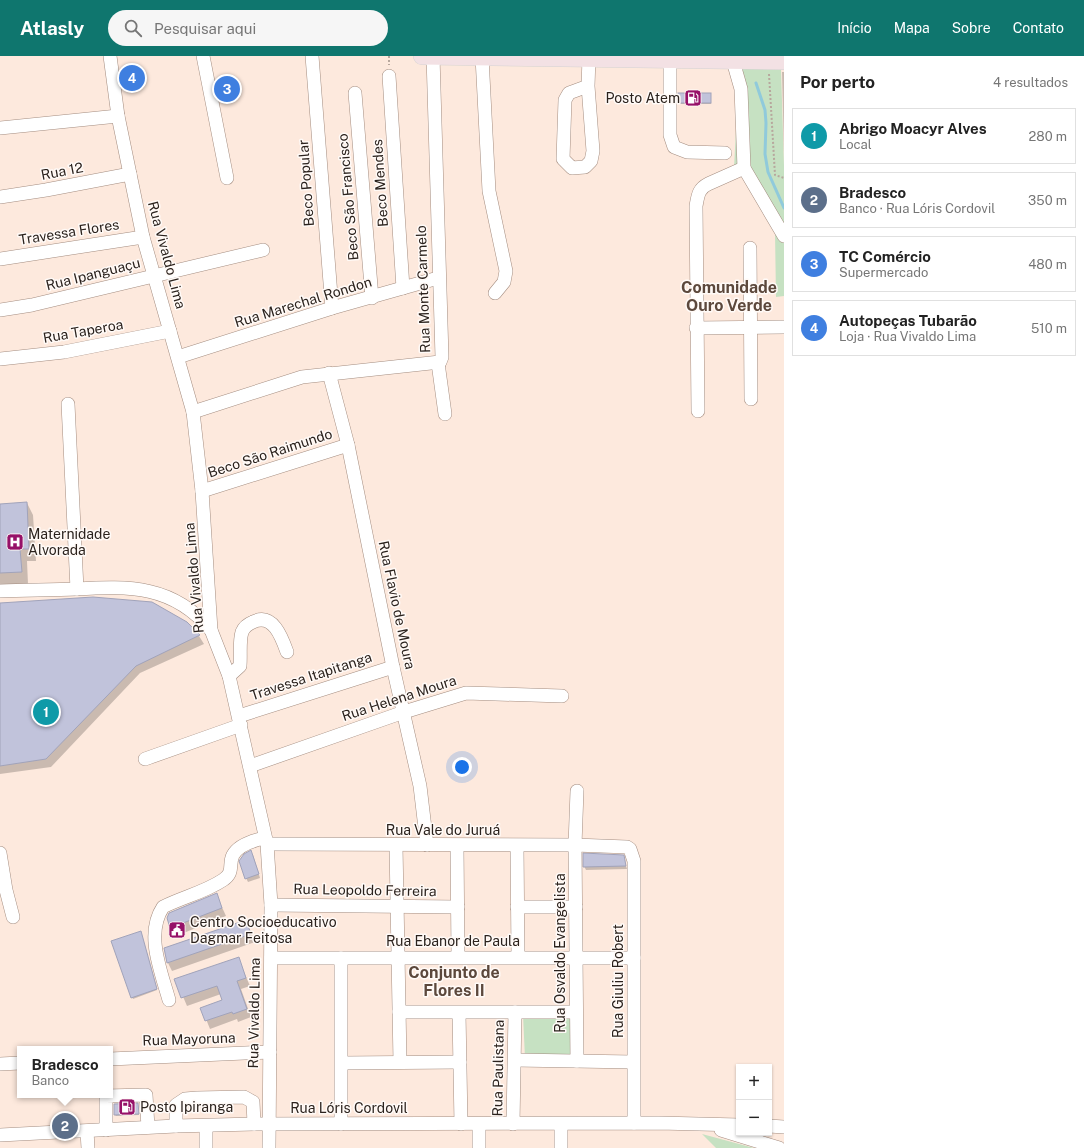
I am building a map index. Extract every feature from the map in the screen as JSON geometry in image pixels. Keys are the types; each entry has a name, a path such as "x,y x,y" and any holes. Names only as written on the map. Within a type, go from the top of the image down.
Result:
{"main road":[{"path":"422,56 659,58 733,61 768,60"}],"street":[{"name":"Rua Vivaldo Lima","path":"110,56 118,116 143,237 193,412 202,491 211,630 230,676 266,841 271,905 269,1148"},
{"path":"203,56 227,178"},
{"name":"Beco Popular","path":"312,56 332,308"},
{"name":"Rua Monte Carmelo","path":"193,412 302,377 329,373 438,364 442,357 438,278 433,56"},
{"path":"482,57 489,191 506,271 504,282 495,293"},
{"path":"588,86 568,93 564,100 563,159 572,168 585,167 591,161 592,156 588,86 589,58"},
{"path":"659,58 670,135 674,147 687,152 725,153"},
{"path":"733,61 741,89 744,168 784,236"},
{"name":"Beco Mendes","path":"389,76 403,288"},
{"name":"Beco São Francisco","path":"355,93 372,298"},
{"path":"0,128 118,116"},
{"path":"698,411 696,206 698,194 702,186 744,168"},
{"name":"Rua 12","path":"0,197 130,174"},
{"name":"Travessa Flores","path":"0,259 143,237"},
{"path":"750,248 749,328 751,399"},
{"name":"Rua Ipanguaçu","path":"0,310 32,305 263,250"},
{"name":"Rua Marechal Rondon","path":"178,357 332,308 372,298 438,278"},
{"path":"696,328 784,327"},
{"name":"Rua Taperoa","path":"0,359 64,352 170,331"},
{"path":"438,364 445,414"},
{"name":"Rua Flavio de Moura","path":"329,373 348,445 393,667 420,786 427,845"},
{"path":"68,404 77,589"},
{"name":"Beco São Raimundo","path":"202,491 348,445"},
{"path":"0,591 128,587 150,591 170,597 188,608 201,618 211,630"},
{"path":"230,676 240,666 243,631 247,624 256,620 266,621 273,624 279,633 287,652"},
{"name":"Travessa Itapitanga","path":"145,759 240,721 393,667"},
{"name":"Rua Helena Moura","path":"250,766 404,712 466,693 562,696"},
{"name":"Rua Osvaldo Evangelista","path":"577,791 575,845 577,1061"},
{"name":"Rua Vale do Juruá","path":"169,1000 156,955 154,931 157,916 163,907 224,879 231,871 234,854 240,848 253,840 396,846 575,845 620,847"},
{"path":"396,846 400,1062"},
{"path":"457,846 458,957"},
{"path":"516,846 518,957"},
{"name":"Rua Giuliu Robert","path":"620,847 630,849 634,861 634,1123"},
{"path":"0,853 6,890 13,917"},
{"name":"Rua Leopoldo Ferreira","path":"271,905 458,907"},
{"path":"517,907 576,907"},
{"name":"Rua Ebanor de Paula","path":"271,958 634,958"},
{"path":"341,958 341,1124"},
{"path":"399,1012 576,1012"},
{"name":"Rua Paulistana","path":"513,1124 515,1012"},
{"path":"459,1013 461,1124"},
{"name":"Rua Mayoruna","path":"113,1059 270,1052"},
{"path":"515,1060 633,1062"},
{"path":"342,1063 460,1062"},
{"path":"0,1064 17,1063"},
{"path":"113,1096 146,1095 148,1127"},
{"path":"176,1126 176,1105 180,1101 197,1098 235,1096 244,1097 253,1102 254,1124"},
{"path":"106,1098 106,1130"},
{"name":"Rua Lóris Cordovil","path":"0,1135 148,1127 254,1124 698,1124"},
{"path":"479,1124 479,1147"},
{"path":"561,1124 561,1148"},
{"path":"698,1124 736,1126"},
{"path":"698,1124 730,1132 779,1148"},
{"path":"206,1126 206,1148"},
{"path":"772,1126 784,1127"},
{"path":"88,1131 88,1148"}],"path":[{"path":"768,60 775,175 784,178"}],"green space":[{"path":"735,68 781,69 784,166 784,296 776,297 775,232 744,178 734,168 736,129"},
{"path":"523,1015 571,1015 572,1058 525,1058"},
{"path":"702,1134 754,1148 716,1148"}],"building":[{"name":"Posto Atem","path":"678,93 711,93 711,103 678,103"},
{"name":"Maternidade Alvorada","path":"27,502 29,549 20,549 22,572 0,573 0,504"},
{"path":"93,597 152,602 187,622 200,635 136,666 46,759 0,766 0,603"},
{"path":"251,850 259,874 245,879 239,861 244,854"},
{"path":"583,853 624,855 626,866 583,867"},
{"path":"217,893 222,908 170,928 167,918 169,913"},
{"path":"246,920 251,934 167,963 164,948"},
{"path":"141,931 157,989 131,998 111,941"},
{"path":"239,957 246,978 237,981 247,1009 233,1014 232,1012 205,1021 200,1008 222,1000 217,986 181,998 174,979"},
{"name":"Posto Ipiranga","path":"138,1103 139,1114 114,1115 114,1104"}],"waterway":[{"path":"756,83 765,110 765,154 768,172 784,208"}],"place":[{"name":"Autopeças Tubarão","path":"132,78"},
{"name":"TC Comércio","path":"227,89"},
{"name":"Posto Atem","path":"693,98"},
{"name":"Maternidade Alvorada","path":"15,542"},
{"name":"Abrigo Moacyr Alves","path":"46,712"},
{"name":"Centro Socioeducativo Dagmar Feitosa","path":"177,930"},
{"name":"Posto Ipiranga","path":"127,1107"},
{"name":"Bradesco","path":"65,1126"}],"district":[{"name":"Comunidade Ouro Verde","path":"729,296"},
{"name":"Conjunto de Flores II","path":"454,981"}]}
